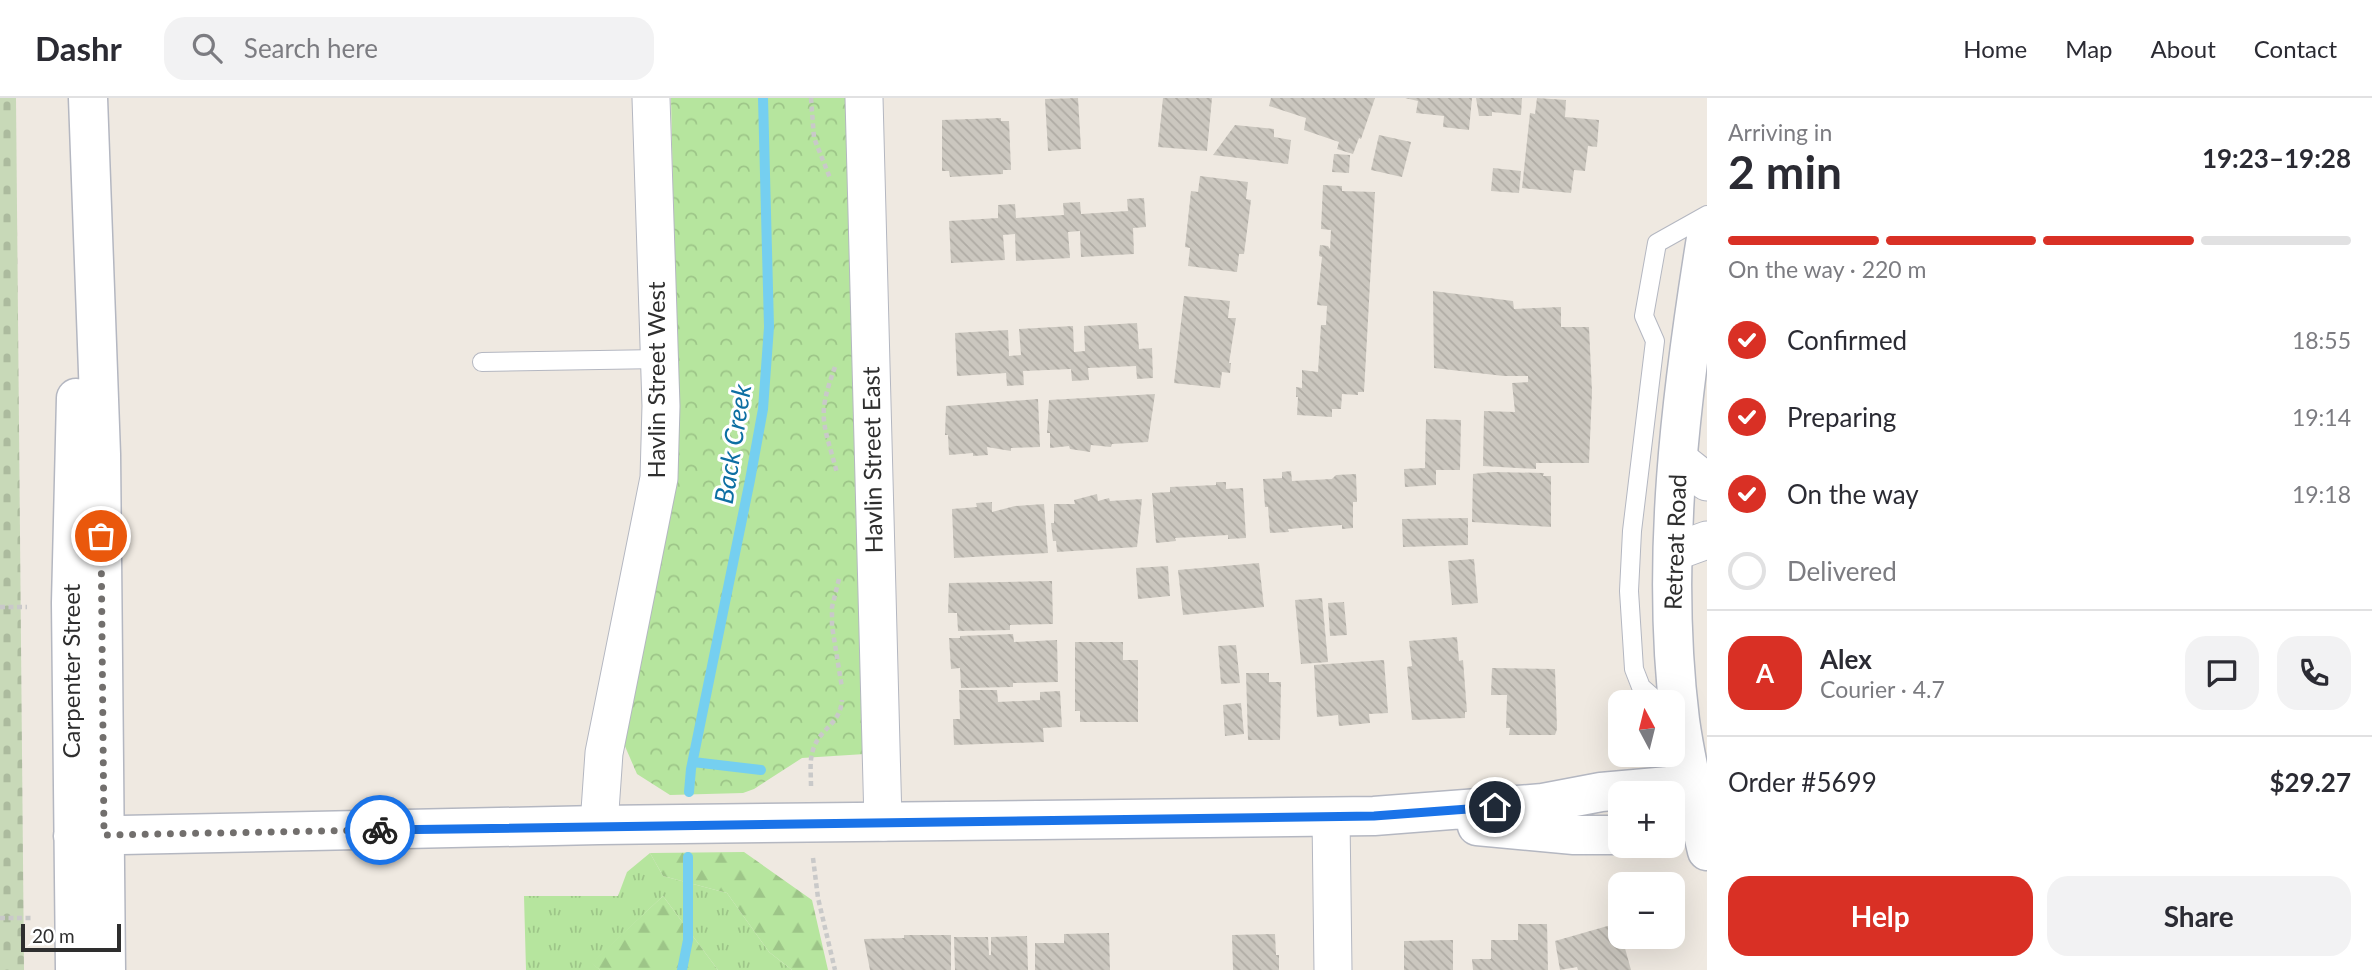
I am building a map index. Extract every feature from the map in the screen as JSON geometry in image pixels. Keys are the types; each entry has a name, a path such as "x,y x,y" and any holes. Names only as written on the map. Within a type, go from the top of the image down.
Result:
{"street":[{"name":"Carpenter Street","path":"88,98 89,162 73,453 71,603 88,835 106,970"},
{"name":"Havlin Street West","path":"598,825 604,753 657,499 661,433 652,98"},
{"name":"Havlin Street East","path":"864,98 883,822"},
{"name":"Retreat Road","path":"1672,690 1690,546 1693,471 1689,360 1707,232"},
{"name":"Retreat Road","path":"1682,767 1693,819"},
{"path":"88,835 598,825 1374,816 1543,803 1601,792 1693,819"},
{"path":"1374,816 1574,835 1608,835"},
{"path":"1331,817 1333,970"},
{"name":"Carpenter Street","path":"75,970 88,835"}],"lane":[{"path":"1644,690 1634,669 1629,591 1632,531 1655,341 1644,316 1657,243 1707,215"},
{"path":"482,362 660,359"}],"path":[{"path":"811,98 814,138 833,185"},
{"path":"838,358 826,392 822,418 838,479"},
{"path":"811,758 814,746 838,717 842,707 843,695 832,626 832,607 842,568"},
{"path":"0,607 27,607"},
{"path":"812,823 817,898 835,970"},
{"path":"0,918 31,918"}],"green space":[{"path":"0,98 16,98 24,970 0,970"},
{"path":"671,98 849,98 865,754 802,758 754,789 743,793 670,795 637,774 624,744 678,417"},
{"path":"744,852 812,900 828,970 792,970 769,952 727,893 663,876 650,853"},
{"path":"650,853 663,876 727,893 769,952 792,970 718,970 663,896 592,963 600,970 526,970 524,896 618,896 627,872"},
{"path":"663,896 718,970 600,970 591,963"}],"building":[{"path":"1078,98 1081,149 1048,151 1045,99"},
{"path":"1163,98 1212,98 1207,151 1158,147"},
{"path":"1271,98 1375,98 1353,154 1337,149 1339,142 1304,130 1306,118 1269,106"},
{"path":"1405,98 1472,98 1469,130 1443,127 1444,116 1416,113 1418,101"},
{"path":"1476,98 1522,98 1521,115 1492,112 1492,116 1479,116"},
{"path":"1537,98 1566,100 1565,117 1599,120 1597,147 1588,146 1585,171 1574,170 1571,193 1522,188 1530,113 1535,114"},
{"path":"1001,118 1001,121 1009,121 1011,170 1003,170 1003,174 950,177 949,171 942,171 942,120"},
{"path":"1235,125 1274,129 1274,137 1291,140 1288,164 1213,155"},
{"path":"1379,135 1411,142 1402,177 1371,170"},
{"path":"1334,154 1350,155 1349,173 1332,172"},
{"path":"1493,168 1521,171 1519,193 1491,191"},
{"path":"1200,176 1248,182 1246,199 1251,200 1244,254 1239,254 1237,272 1188,266 1190,248 1185,247 1191,191 1198,192"},
{"path":"1323,185 1342,186 1342,191 1375,192 1364,392 1358,392 1358,395 1342,394 1341,409 1332,409 1332,417 1297,415 1296,397 1296,387 1302,388 1302,370 1318,372 1321,325 1326,325 1327,306 1317,305 1322,257 1319,256 1320,245 1330,249 1331,230 1321,229"},
{"path":"1144,198 1146,227 1133,228 1134,254 1081,257 1080,231 1068,232 1070,258 1016,261 1015,234 1003,235 1005,260 951,263 949,221 998,218 998,205 1015,204 1016,218 1064,215 1063,203 1080,202 1081,214 1128,211 1127,199"},
{"path":"1433,291 1513,301 1514,309 1561,307 1561,327 1589,327 1592,392 1589,463 1536,463 1536,469 1483,466 1484,411 1515,412 1512,383 1528,382 1528,376 1434,368"},
{"path":"1184,296 1230,301 1228,318 1236,318 1230,373 1222,372 1220,388 1174,383"},
{"path":"1137,323 1139,349 1152,348 1153,378 1137,379 1136,366 1088,368 1089,380 1072,381 1071,369 1023,371 1024,385 1007,386 1006,373 957,376 955,333 1008,330 1009,356 1021,355 1019,329 1073,326 1074,352 1085,351 1084,326"},
{"path":"1155,394 1148,442 1112,444 1111,447 1091,445 1090,452 1070,449 1069,446 1050,448 1050,433 1047,433 1049,400"},
{"path":"1038,399 1040,447 1011,448 1011,451 987,447 988,455 949,455 948,435 945,435 946,406"},
{"path":"1426,419 1461,420 1460,470 1436,470 1436,485 1405,487 1404,469 1425,468"},
{"path":"1291,471 1292,481 1332,479 1336,475 1356,474 1357,502 1353,502 1353,528 1342,529 1342,525 1270,533 1263,479 1282,478 1282,472"},
{"path":"1544,473 1543,476 1551,476 1551,527 1472,522 1473,474"},
{"path":"1216,482 1226,482 1226,489 1243,488 1246,538 1228,539 1228,535 1175,538 1176,541 1156,543 1152,493 1170,492 1170,487 1216,485"},
{"path":"1097,494 1098,501 1109,498 1110,501 1142,499 1137,547 1057,552 1051,523 1054,523 1054,504 1075,504 1074,500"},
{"path":"992,502 992,512 1015,506 1044,504 1048,553 954,558 952,509 977,507 976,503"},
{"path":"1468,518 1468,545 1403,547 1402,519"},
{"path":"1474,559 1478,603 1452,605 1448,561"},
{"path":"1259,563 1264,607 1183,615 1178,570"},
{"path":"1168,566 1170,596 1138,599 1136,568"},
{"path":"1052,581 1053,624 1010,625 1010,630 958,631 957,613 948,613 949,583"},
{"path":"1322,598 1328,662 1301,664 1295,600"},
{"path":"1344,602 1347,635 1330,636 1328,603"},
{"path":"1013,634 1014,642 1057,640 1058,682 1013,683 1013,687 961,688 960,668 951,669 949,638"},
{"path":"1457,637 1459,661 1463,660 1467,712 1465,718 1412,720 1407,667 1412,666 1409,641"},
{"path":"1075,642 1123,642 1123,660 1138,660 1138,722 1080,722 1080,711 1075,711"},
{"path":"1236,645 1240,683 1221,684 1218,646"},
{"path":"1384,660 1388,713 1369,714 1370,723 1339,726 1338,715 1317,717 1314,665"},
{"path":"1492,668 1555,669 1555,735 1509,735 1510,728 1506,728 1507,695 1491,695"},
{"path":"1246,673 1269,673 1269,682 1281,682 1280,740 1248,740"},
{"path":"959,690 997,690 998,702 1040,700 1040,692 1060,691 1062,727 1043,728 1044,742 954,745 953,719 960,719"},
{"path":"1241,703 1244,734 1225,736 1223,705"},
{"path":"1518,924 1547,924 1548,970 1473,970 1472,959 1491,959 1491,940 1518,940"},
{"path":"1608,926 1608,949 1625,949 1631,970 1578,970 1577,967 1560,970 1555,941"},
{"path":"1109,933 1110,970 1035,970 1035,943 1064,943 1064,934"},
{"path":"1275,934 1279,970 1233,970 1232,935"},
{"path":"904,935 951,935 951,970 870,970 864,939 904,938"},
{"path":"1027,936 1028,970 955,970 954,937 988,937 991,955 991,937"},
{"path":"1453,940 1453,970 1404,970 1404,941"}],"waterway":[{"name":"Back Creek","path":"689,792 691,769 763,409 769,327 763,98"},
{"path":"693,762 761,770"},
{"name":"Back Creek","path":"682,970 688,940 688,857"}],"way so far":[{"path":"101,536 104,835 380,830"}],"route":[{"path":"380,830 1374,816 1495,807"}]}
